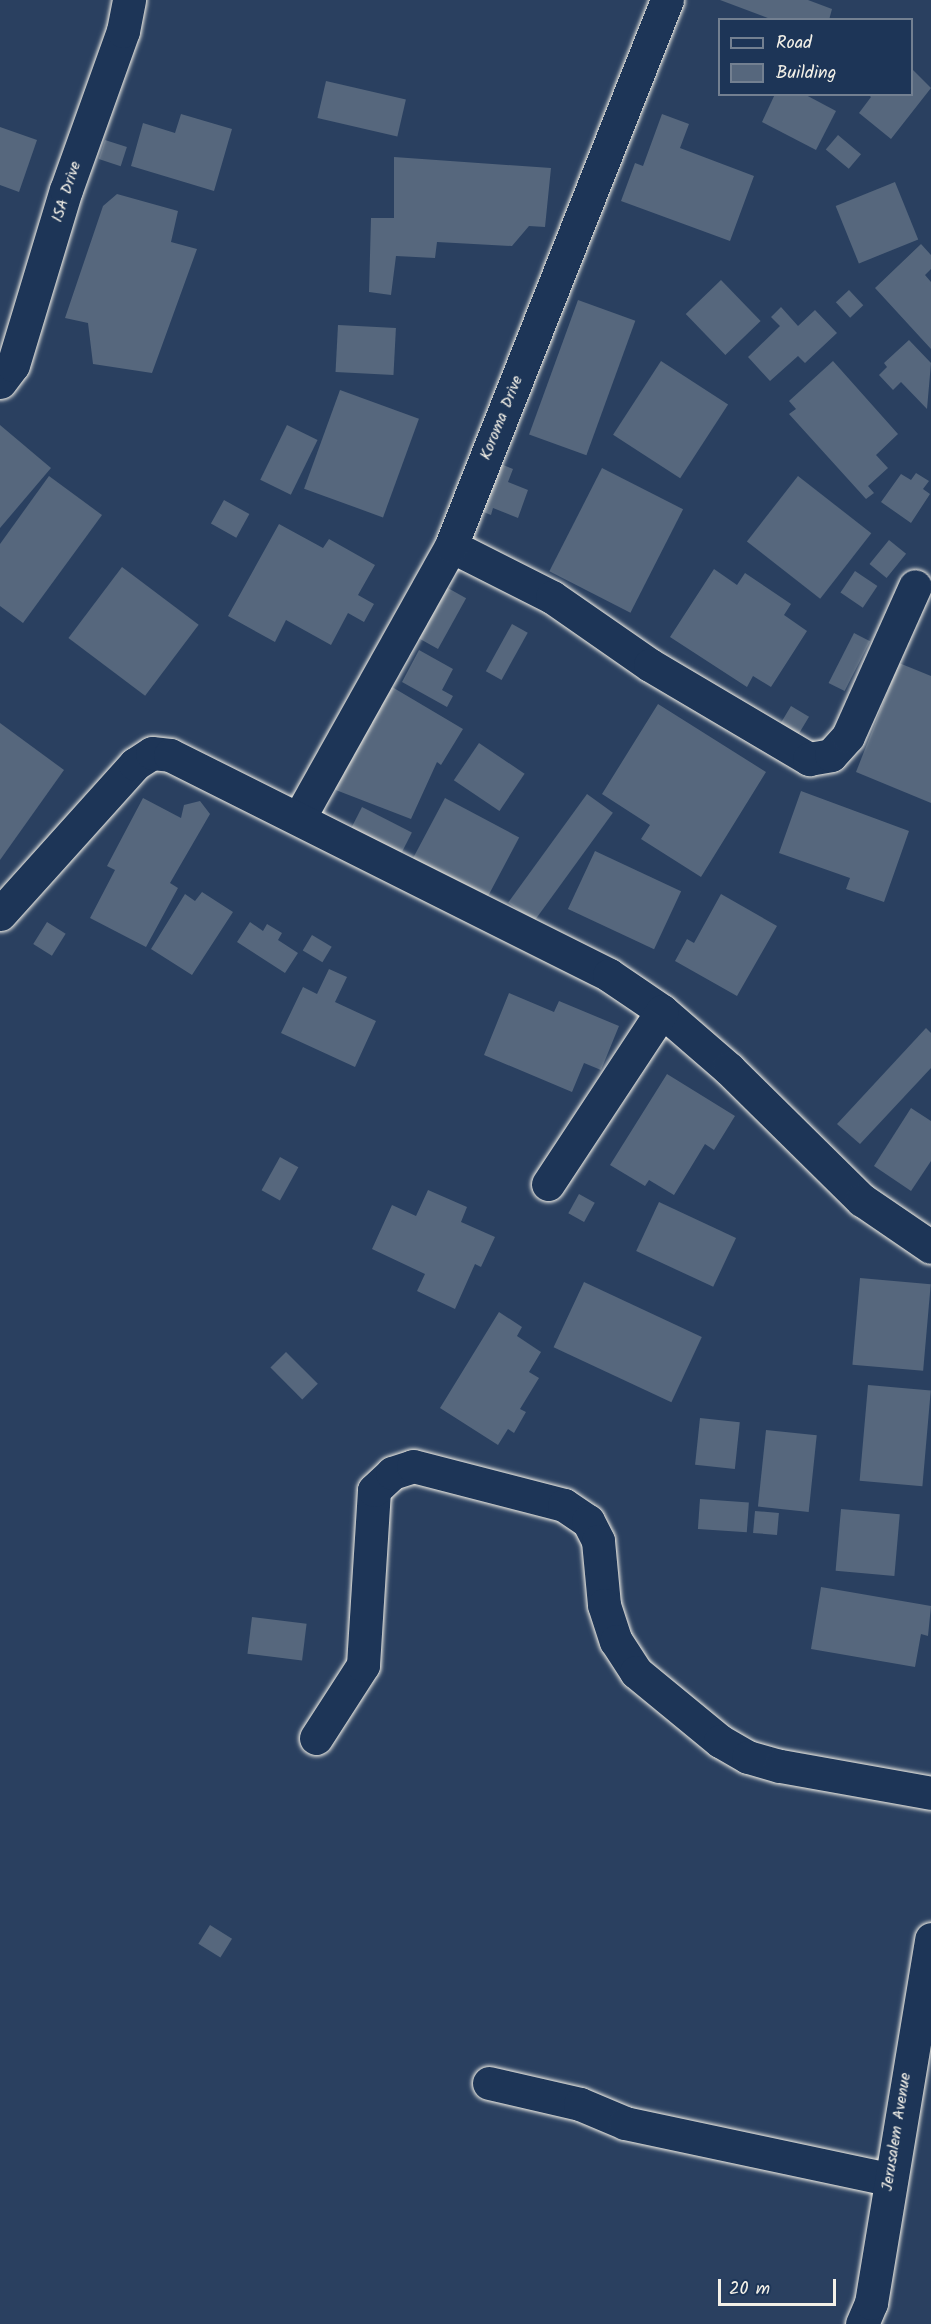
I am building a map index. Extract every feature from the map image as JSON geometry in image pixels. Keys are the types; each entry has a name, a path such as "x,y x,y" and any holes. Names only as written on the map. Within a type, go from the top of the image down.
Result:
{"street":[{"name":"ISA Drive","path":"0,382 13,365 66,190 123,31 129,0"},
{"name":"Koroma Drive","path":"299,818 451,546 668,0"},
{"path":"451,546 552,597 650,665 809,759 831,755 848,736 915,586"},
{"path":"0,914 135,764 152,753 170,755 609,975 662,1011 729,1069 862,1200 931,1247"},
{"path":"548,1184 662,1011"},
{"path":"316,1738 363,1665 374,1491 392,1473 413,1466 564,1505 588,1521 597,1541 604,1605 616,1641 636,1672 720,1741 748,1757 780,1766 931,1793"},
{"name":"Jerusalem Avenue","path":"862,2324 871,2303 889,2180 923,2017 931,1939"},
{"path":"489,2083 580,2103 625,2123 889,2180"}],"building":[{"path":"720,0 808,0 832,9 830,18 768,18"},
{"path":"913,70 931,88 891,139 859,113 871,97 913,96"},
{"path":"326,81 406,99 397,136 317,118"},
{"path":"774,96 808,96 836,111 816,150 762,122"},
{"path":"181,114 232,129 214,191 131,166 143,123 175,133"},
{"path":"662,114 689,124 680,148 754,176 730,241 621,201 635,163 643,166"},
{"path":"0,127 37,140 19,192 0,185"},
{"path":"838,135 861,154 849,169 826,150"},
{"path":"105,140 127,147 121,166 99,159"},
{"path":"394,157 551,168 545,227 529,226 512,246 437,242 435,258 396,256 391,295 369,292 371,218 394,218"},
{"path":"895,182 918,239 859,263 836,206"},
{"path":"117,194 178,211 171,242 197,249 152,373 93,364 88,323 65,318 103,206"},
{"path":"921,244 931,255 931,269 925,275 931,282 931,349 875,288"},
{"path":"721,280 761,321 725,355 686,314"},
{"path":"849,290 863,305 850,318 836,302"},
{"path":"578,300 635,321 586,455 529,434"},
{"path":"781,307 798,326 815,310 837,333 805,363 798,356 770,381 748,357 780,326 771,317"},
{"path":"338,325 396,328 393,375 336,372"},
{"path":"909,340 931,363 927,409 901,382 893,390 879,375 887,367 884,363"},
{"path":"661,361 728,405 680,478 613,435"},
{"path":"833,361 898,434 876,455 888,468 868,486 874,493 866,499 789,414 796,409 789,401"},
{"path":"340,390 419,419 383,517 304,489"},
{"path":"0,425 51,468 0,528"},
{"path":"287,425 318,440 291,495 260,480"},
{"path":"493,461 513,469 508,482 528,490 518,518 493,508 491,515 476,509"},
{"path":"602,468 683,509 630,613 549,571"},
{"path":"916,473 929,481 923,489 930,494 911,523 881,502 901,474 911,480"},
{"path":"49,476 102,515 23,623 0,606 0,544"},
{"path":"798,476 871,533 820,599 747,541"},
{"path":"224,500 249,514 236,538 211,524"},
{"path":"279,524 323,548 329,539 375,565 358,595 374,604 364,622 348,613 331,645 286,620 275,642 228,616"},
{"path":"889,540 906,554 887,578 869,564"},
{"path":"122,567 199,625 145,696 68,638"},
{"path":"714,569 737,585 745,573 791,604 784,615 807,631 771,687 753,676 747,687 670,637"},
{"path":"855,571 877,586 863,608 840,593"},
{"path":"446,587 466,598 438,649 418,638"},
{"path":"512,624 528,633 502,680 486,671"},
{"path":"854,633 870,641 845,691 829,683"},
{"path":"419,650 453,669 442,690 453,696 447,707 402,682"},
{"path":"899,663 931,676 931,803 856,772"},
{"path":"387,684 463,729 441,765 437,762 411,819 328,787"},
{"path":"658,704 766,772 701,877 641,839 650,825 602,794"},
{"path":"791,706 809,717 797,737 779,726"},
{"path":"0,723 64,770 0,860"},
{"path":"479,743 525,774 499,811 454,780"},
{"path":"801,791 909,831 884,902 846,889 850,878 779,853"},
{"path":"587,794 613,813 534,921 508,902"},
{"path":"143,798 181,818 184,805 200,801 210,814 170,883 178,888 146,947 90,918 115,870 107,866"},
{"path":"445,798 519,837 485,902 411,862"},
{"path":"362,807 412,832 398,859 348,834"},
{"path":"595,851 681,891 654,949 568,909"},
{"path":"202,892 233,912 192,975 151,949 185,894 195,901"},
{"path":"721,894 777,926 737,996 675,961 687,939 694,943"},
{"path":"47,922 66,934 52,956 33,944"},
{"path":"250,922 263,931 267,924 282,933 278,940 298,953 285,973 237,942"},
{"path":"312,935 332,947 322,962 303,950"},
{"path":"329,969 347,977 335,1002 376,1021 355,1067 281,1033 303,987 317,994"},
{"path":"509,993 554,1012 559,1001 619,1026 601,1070 584,1063 572,1092 484,1055"},
{"path":"926,1028 931,1033 931,1068 860,1144 837,1124"},
{"path":"667,1074 735,1116 714,1150 705,1144 674,1195 649,1180 645,1186 610,1165"},
{"path":"911,1108 931,1121 931,1161 911,1191 874,1166"},
{"path":"280,1157 298,1167 280,1200 262,1190"},
{"path":"428,1190 467,1207 461,1222 495,1237 481,1267 475,1264 455,1309 417,1291 425,1274 372,1249 392,1205 416,1216"},
{"path":"579,1194 595,1203 584,1222 568,1213"},
{"path":"659,1202 736,1238 713,1287 636,1251"},
{"path":"860,1278 931,1284 923,1371 852,1365"},
{"path":"584,1282 702,1337 671,1402 554,1347"},
{"path":"499,1312 522,1327 517,1336 541,1352 529,1372 539,1378 520,1409 526,1412 514,1433 508,1429 498,1445 440,1408"},
{"path":"286,1352 318,1384 302,1399 270,1368"},
{"path":"868,1385 931,1390 922,1486 860,1481"},
{"path":"700,1418 740,1422 735,1469 695,1465"},
{"path":"766,1430 817,1435 809,1512 758,1507"},
{"path":"700,1499 749,1502 747,1532 698,1529"},
{"path":"841,1509 900,1514 894,1576 836,1571"},
{"path":"755,1511 779,1513 777,1535 753,1533"},
{"path":"821,1587 931,1606 928,1636 921,1634 915,1667 811,1649"},
{"path":"252,1617 307,1624 302,1660 247,1654"},
{"path":"210,1925 232,1939 220,1957 198,1944"}]}
